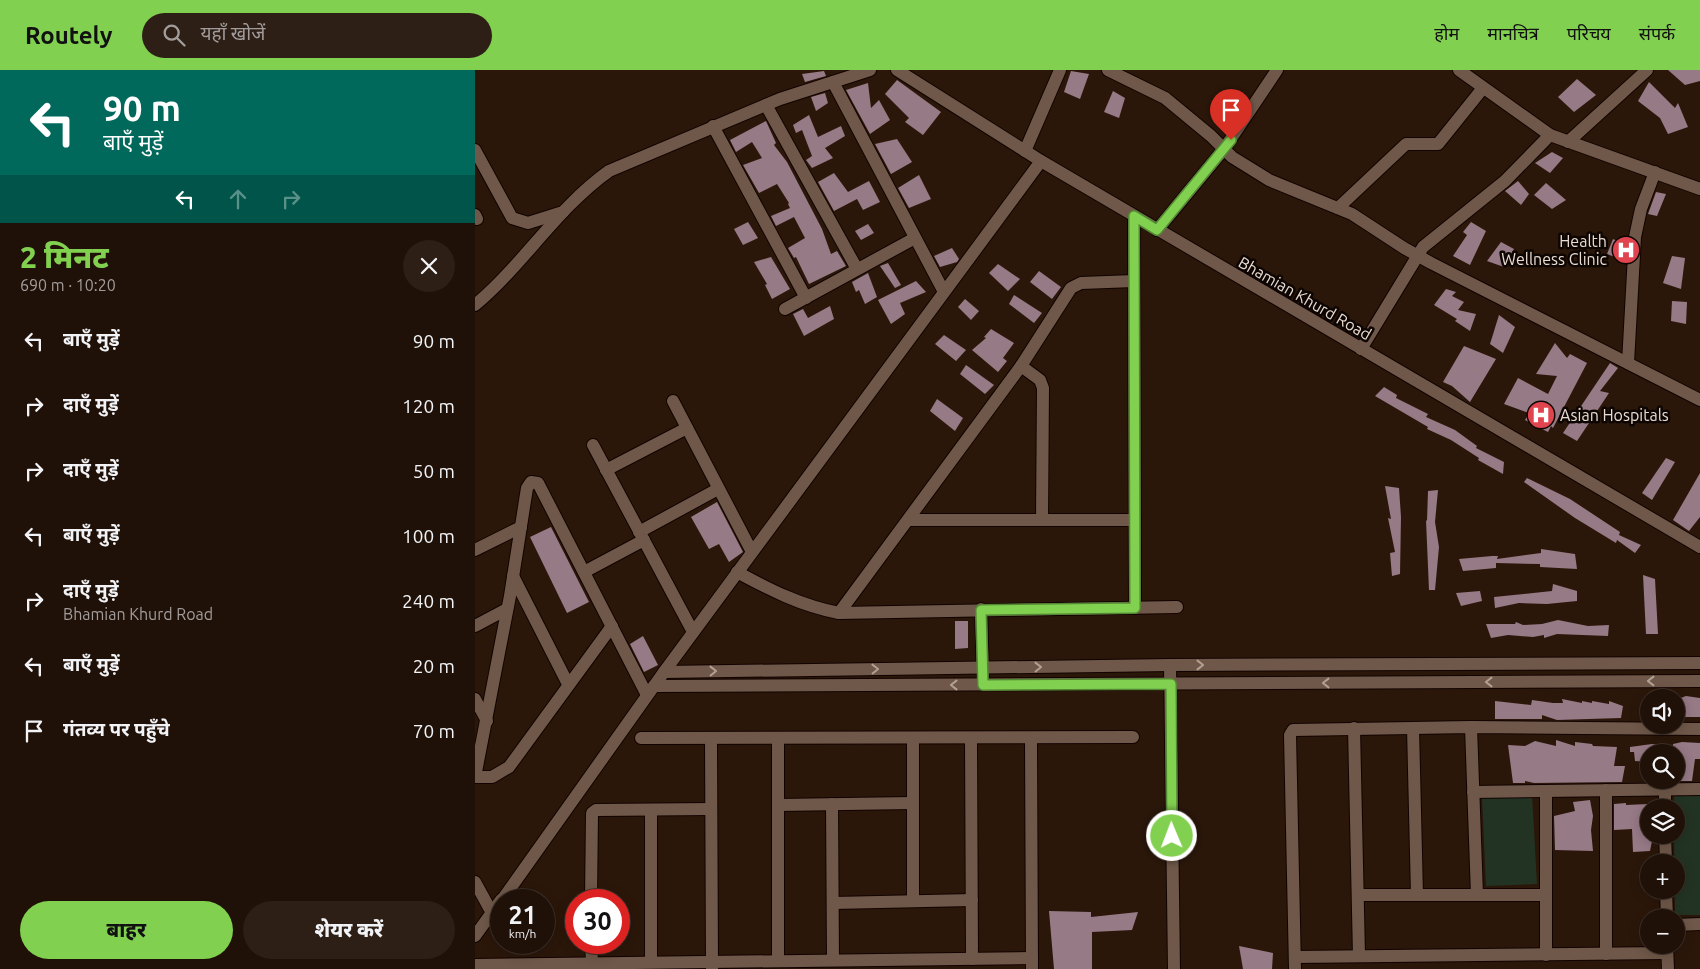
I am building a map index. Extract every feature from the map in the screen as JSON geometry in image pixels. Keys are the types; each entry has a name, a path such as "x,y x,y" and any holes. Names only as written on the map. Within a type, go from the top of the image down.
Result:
{"street":[{"path":"475,305 507,276 565,211 592,184 609,171 766,105 869,70"},
{"name":"Bhamian Khurd Road","path":"897,70 1041,161 1157,230 1700,547"},
{"path":"1025,151 1060,70"},
{"path":"1108,70 1165,98 1224,149 1269,180 1365,221 1417,255 1700,400"},
{"path":"1157,230 1224,149 1277,70"},
{"path":"1459,70 1550,135 1700,189"},
{"path":"1568,142 1647,70"},
{"path":"833,82 944,292"},
{"path":"1338,208 1406,144 1438,144 1483,88"},
{"path":"766,105 857,269"},
{"path":"713,126 806,298"},
{"path":"1361,349 1423,247 1505,181 1550,135"},
{"path":"475,150 512,218 528,223 565,211"},
{"path":"509,889 693,632 1041,161"},
{"path":"1628,363 1635,236 1641,209 1655,172"},
{"path":"1134,216 1135,608"},
{"path":"785,309 915,238"},
{"path":"839,613 1021,366 1071,288 1081,283 1134,281"},
{"path":"1021,366 1040,380 1043,388 1042,520"},
{"path":"673,401 752,552"},
{"path":"606,470 687,428"},
{"path":"593,445 693,632"},
{"path":"611,626 509,767 491,777 476,777 513,576 527,488 533,481 538,484 611,626 651,690"},
{"path":"584,572 718,489"},
{"path":"909,520 1135,520"},
{"path":"475,550 521,527"},
{"path":"737,572 794,600 817,609 839,613 1177,608"},
{"path":"513,576 568,684"},
{"path":"475,626 507,609"},
{"path":"981,610 983,685"},
{"path":"664,672 1170,665 1700,663"},
{"path":"1170,665 1174,969"},
{"path":"651,690 983,685 1700,681"},
{"path":"475,699 487,721"},
{"path":"1471,727 1477,895"},
{"path":"1640,951 1606,954 1359,956 1295,963 1291,732 1296,730 1354,728 1471,727 1700,729"},
{"path":"1354,728 1359,956"},
{"path":"1413,728 1417,895"},
{"path":"641,738 1133,738"},
{"path":"711,738 712,965"},
{"path":"778,961 779,738"},
{"path":"913,738 913,901"},
{"path":"971,738 972,959"},
{"path":"476,966 651,961 712,965 778,961 972,959 1032,963 1031,738"},
{"path":"1473,792 1665,789 1665,799"},
{"path":"1685,789 1700,789"},
{"path":"1606,790 1606,954"},
{"path":"1545,954 1546,791"},
{"path":"778,805 912,803"},
{"path":"832,804 833,960"},
{"path":"591,889 592,813 596,810 711,809"},
{"path":"651,811 651,961"},
{"path":"475,882 490,909"},
{"path":"1358,895 1546,895"},
{"path":"833,903 972,900"},
{"path":"475,936 490,916"},
{"path":"1685,925 1700,924"},
{"path":"591,954 591,963"},
{"path":"1667,954 1668,969"}],"green space":[{"path":"1532,795 1537,884 1486,886 1482,797"},
{"path":"1674,795 1700,795 1700,915 1685,915 1685,909 1675,909 1675,899 1685,899 1685,854 1674,854 1674,844 1685,844 1685,799 1674,799"}],"building":[{"path":"1668,70 1700,70 1700,81 1685,85"},
{"path":"824,71 826,76 805,82 802,74"},
{"path":"1071,71 1089,74 1080,99 1064,92"},
{"path":"1577,79 1596,95 1574,112 1558,97"},
{"path":"897,80 941,112 923,135 905,122 909,118 885,94"},
{"path":"1649,82 1675,108 1678,103 1688,127 1668,134 1660,118 1638,101"},
{"path":"868,83 871,108 879,100 890,120 870,134 846,90"},
{"path":"1113,91 1125,98 1119,118 1104,112"},
{"path":"825,93 828,103 816,111 811,97"},
{"path":"809,115 818,137 841,126 845,136 825,148 833,158 812,168 806,160 812,156 802,130 796,133 793,125"},
{"path":"766,121 776,143 774,145 787,162 822,229 831,254 837,251 846,266 809,284 796,257 794,258 788,248 805,238 794,217 776,226 771,216 790,208 789,203 777,184 759,193 743,165 762,158 752,142 736,152 730,140"},
{"path":"897,139 912,162 891,174 875,144"},
{"path":"1552,152 1563,158 1550,173 1535,163"},
{"path":"834,173 848,192 869,181 880,202 863,210 857,199 834,211 818,182"},
{"path":"919,175 931,199 909,208 898,188"},
{"path":"1518,181 1529,194 1521,205 1505,191"},
{"path":"1546,183 1566,200 1552,209 1534,195"},
{"path":"1656,192 1666,194 1657,216 1648,214"},
{"path":"748,222 758,238 743,245 734,229"},
{"path":"1471,222 1486,231 1470,265 1453,256 1467,235 1463,232"},
{"path":"868,224 874,233 861,240 855,231"},
{"path":"1613,239 1626,245 1625,261 1607,254"},
{"path":"1501,242 1514,249 1504,267 1487,261"},
{"path":"952,248 959,259 957,262 940,267 934,256"},
{"path":"1672,256 1685,258 1681,289 1663,283"},
{"path":"771,257 790,289 772,299 765,285 767,284 754,262"},
{"path":"888,263 901,285 895,288 880,266"},
{"path":"998,264 1020,279 1008,291 989,273"},
{"path":"1039,271 1061,287 1052,299 1030,282"},
{"path":"868,273 877,297 865,304 859,290 856,292 852,282"},
{"path":"916,281 926,292 900,303 905,314 891,324 878,300"},
{"path":"1446,289 1456,292 1452,296 1464,302 1458,310 1476,314 1470,331 1455,321 1457,319 1434,305"},
{"path":"1014,295 1042,313 1034,323 1009,304"},
{"path":"965,299 979,311 971,320 958,307"},
{"path":"1672,301 1687,302 1686,324 1671,321"},
{"path":"830,306 834,319 804,336 793,314 803,309 808,318"},
{"path":"1499,315 1515,327 1503,353 1490,344"},
{"path":"991,329 1014,343 1003,358 1007,361 998,372 972,350 986,338 984,337"},
{"path":"944,335 966,350 956,361 935,344"},
{"path":"1555,343 1567,358 1570,354 1587,363 1553,428 1551,426 1548,432 1525,420 1529,413 1504,404 1518,378 1548,394 1557,376 1536,374"},
{"path":"1464,346 1496,359 1470,402 1452,386 1443,382"},
{"path":"1610,363 1618,368 1600,391 1609,393 1577,441 1563,433"},
{"path":"966,365 994,385 985,394 960,374"},
{"path":"1384,387 1397,395 1396,398 1428,414 1426,417 1455,430 1477,446 1476,448 1504,462 1503,474 1478,460 1479,458 1451,440 1427,429 1428,427 1375,396"},
{"path":"937,399 963,418 955,431 930,411"},
{"path":"1666,458 1675,462 1652,500 1642,493"},
{"path":"1700,473 1700,517 1689,531 1673,520"},
{"path":"1527,478 1570,499 1620,532 1619,535 1641,545 1635,553 1617,540 1616,543 1575,518 1524,482"},
{"path":"1385,486 1399,488 1401,517 1400,574 1392,576 1390,553 1395,552 1388,518 1391,519"},
{"path":"1438,490 1435,522 1439,547 1435,590 1429,590 1426,520 1428,491"},
{"path":"717,502 743,552 729,562 719,544 709,549 691,517"},
{"path":"551,527 589,602 567,613 530,537"},
{"path":"1541,549 1575,554 1577,569 1540,567 1540,564 1496,563 1496,568 1463,571 1459,559 1498,556 1497,559 1541,553"},
{"path":"1643,575 1655,579 1658,634 1646,634"},
{"path":"1553,584 1577,591 1577,601 1547,604 1519,603 1495,608 1494,597 1552,591"},
{"path":"1480,591 1482,601 1461,606 1456,593"},
{"path":"1558,620 1588,626 1609,625 1608,636 1557,634 1544,638 1544,635 1533,637 1508,635 1491,638 1486,624 1515,624 1516,622 1523,625 1542,624"},
{"path":"955,621 968,621 968,648 955,649"},
{"path":"643,636 658,665 644,672 630,644"},
{"path":"1685,696 1700,698 1700,717 1685,717"},
{"path":"1562,699 1582,703 1582,701 1592,703 1592,701 1609,704 1609,701 1623,706 1621,718 1557,720 1542,715 1542,719 1495,719 1495,701 1531,705 1532,700 1563,703"},
{"path":"1556,740 1575,746 1575,742 1592,744 1593,746 1617,747 1614,766 1625,766 1622,782 1534,783 1525,781 1525,783 1513,783 1508,745 1525,746 1535,741 1556,746"},
{"path":"1682,742 1700,743 1700,759 1695,759 1692,781 1685,781 1685,744 1673,744"},
{"path":"1640,746 1640,761 1635,761 1634,752 1630,752 1630,747"},
{"path":"1590,800 1593,816 1591,830 1593,851 1555,850 1554,816 1575,811 1573,802"},
{"path":"1614,804 1640,804 1640,844 1651,844 1650,851 1633,852 1632,829 1614,830"},
{"path":"1049,911 1091,912 1091,917 1138,912 1132,930 1092,932 1092,969 1054,969"},
{"path":"1239,946 1273,953 1272,969 1243,969"}],"place":[{"name":"Health Wellness Clinic","path":"1626,250"},
{"name":"Asian Hospitals","path":"1541,415"}],"route":[{"path":"1172,836 1171,684 983,685 981,610 1135,608 1134,216 1157,230 1231,140"}]}
